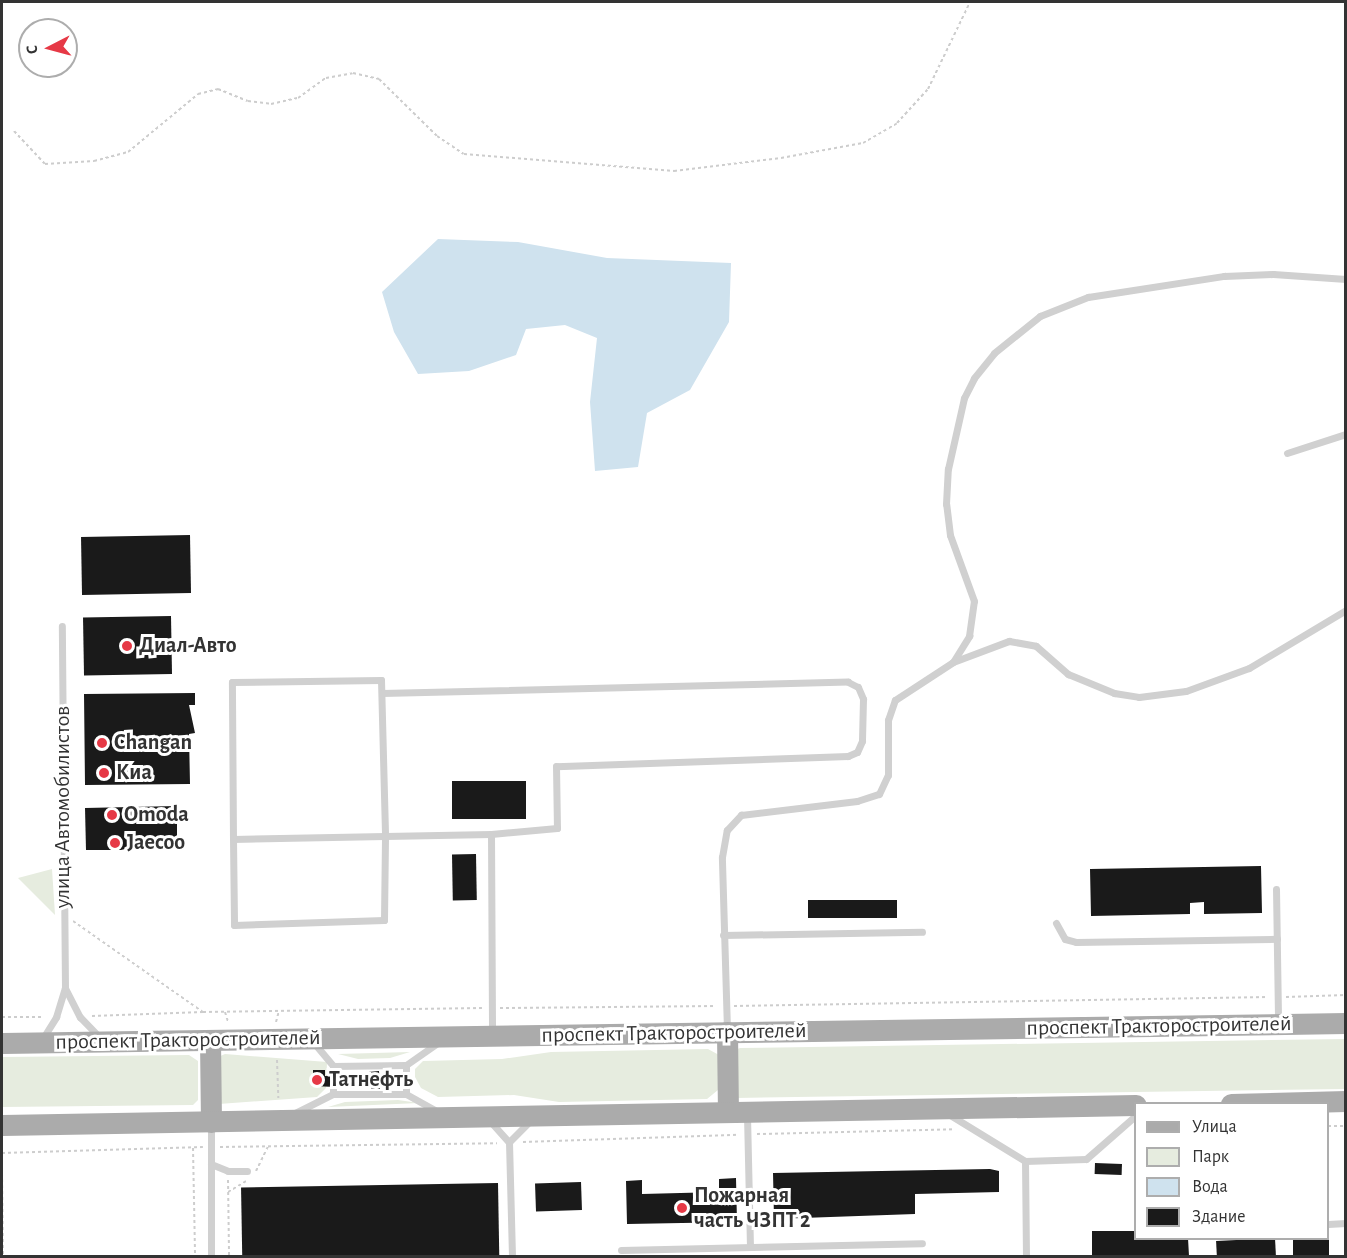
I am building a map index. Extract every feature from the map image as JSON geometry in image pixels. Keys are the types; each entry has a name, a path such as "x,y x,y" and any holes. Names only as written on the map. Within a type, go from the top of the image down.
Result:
{"main road":[{"name":"проспект Тракторостроителей","path":"2,1043 1346,1023"},
{"path":"727,1032 737,1112"},
{"path":"210,1040 211,1122"},
{"path":"1308,1102 1346,1101"},
{"path":"2,1125 211,1122 279,1130 450,1117 1134,1105"}],"lane":[{"path":"953,662 969,636 974,601 950,534 948,469 964,398 974,378 994,353 1040,316 1088,297 1224,276 1274,274 1346,279"},
{"path":"1287,453 1346,434"},
{"path":"727,1032 722,857 727,830 741,815 757,811 857,801 879,794 888,776 888,720 895,699 953,662 996,645 1023,642 1036,646 1068,674 1114,693 1158,696 1186,691 1249,668 1346,610"},
{"name":"улица Автомобилистов","path":"41,1042 56,1017 65,988 63,626"},
{"path":"381,680 385,836 384,920 234,925 232,682 381,680"},
{"path":"233,839 491,834 557,828 556,766 848,756 857,752 862,741 863,699 858,687 849,682 382,693"},
{"path":"491,834 492,1036"},
{"path":"1276,889 1278,1024"},
{"path":"1056,923 1065,939 1076,942 1277,939"},
{"path":"723,935 922,932"},
{"name":"улица Автомобилистов","path":"65,988 80,1017 103,1041"},
{"path":"333,1066 406,1065 448,1036"},
{"path":"310,1038 333,1066 333,1094"},
{"path":"406,1065 406,1094"},
{"path":"279,1130 333,1094 406,1094 450,1117"},
{"path":"940,1109 1025,1161 1086,1159 1134,1117"},
{"path":"737,1112 750,1246"},
{"path":"509,1142 535,1116"},
{"path":"487,1117 509,1142 512,1257"},
{"path":"211,1122 211,1257"},
{"path":"1025,1161 1026,1257"},
{"path":"211,1164 228,1171 247,1171"},
{"path":"1329,1224 1346,1223"},
{"path":"621,1250 922,1243"}],"path":[{"path":"14,131 45,164 94,161 128,152 198,94 218,89 248,101 272,104 298,98 326,78 353,73 379,79 436,136 464,154 674,171 781,158 863,143 897,123 928,88 970,2"},
{"path":"63,914 203,1012"},
{"path":"1291,997 1346,995"},
{"path":"739,1006 1274,997"},
{"path":"500,1008 716,1006"},
{"path":"90,1016 485,1008"},
{"path":"267,1022 277,1022 279,1011"},
{"path":"225,1012 228,1023 237,1022"},
{"path":"2,1017 45,1017"},
{"path":"277,1060 278,1098"},
{"path":"1329,1126 1346,1126"},
{"path":"751,1135 973,1129"},
{"path":"279,1130 279,1146"},
{"path":"524,1142 740,1135"},
{"path":"216,1147 497,1143"},
{"path":"193,1147 195,1257"},
{"path":"2,1153 203,1147"},
{"path":"228,1171 230,1257"},
{"path":"2,1173 3,1257"}],"green space":[{"path":"52,869 55,915 18,878"},
{"path":"1345,1039 1345,1089 736,1098 735,1050 740,1048"},
{"path":"708,1049 719,1055 718,1090 707,1099 559,1102 514,1095 438,1097 421,1088 415,1077 415,1069 423,1061 502,1059 551,1052"},
{"path":"410,1052 390,1058 358,1059 338,1054"},
{"path":"225,1054 327,1062 326,1088 317,1097 219,1104 218,1057"},
{"path":"189,1055 198,1061 198,1100 193,1105 2,1107 2,1057"},
{"path":"398,1100 419,1103 328,1107 345,1102"}],"water":[{"path":"438,239 518,242 607,258 731,263 729,322 690,390 647,413 638,467 595,471 590,402 597,338 565,325 526,329 516,355 469,371 418,374 394,332 382,292"}],"building":[{"path":"190,535 191,593 82,595 81,537"},
{"name":"Диал-Авто","path":"171,616 172,674 84,676 83,618"},
{"path":"195,693 195,705 189,705 195,733 189,734 190,784 85,785 84,694"},
{"path":"452,781 526,781 526,819 452,819"},
{"path":"177,806 177,836 121,850 86,850 85,808"},
{"path":"452,854 476,854 477,900 453,900"},
{"path":"1261,866 1262,913 1204,914 1204,902 1190,903 1190,914 1091,916 1090,869"},
{"path":"808,900 897,900 897,918 808,918"},
{"path":"313,1070 325,1070 325,1076 379,1071 380,1089 313,1086"},
{"path":"1095,1163 1122,1164 1122,1175 1095,1174"},
{"path":"990,1169 999,1171 999,1192 915,1194 915,1214 774,1219 773,1173"},
{"name":"Пожарная часть ЧЗПТ 2","path":"736,1178 737,1222 627,1224 626,1181 642,1180 642,1194 719,1192 719,1179"},
{"path":"581,1182 582,1210 536,1212 535,1184"},
{"path":"498,1183 499,1256 242,1256 241,1187"},
{"path":"1092,1231 1134,1231 1134,1240 1188,1240 1189,1256 1092,1256"},
{"path":"1275,1240 1276,1256 1217,1256 1216,1241"},
{"path":"1293,1240 1329,1240 1329,1256 1293,1256"}],"place":[{"name":"Диал-Авто","path":"127,646"},
{"name":"Changan","path":"102,743"},
{"name":"Киа","path":"104,773"},
{"name":"Omoda","path":"112,815"},
{"name":"Jaecoo","path":"115,843"},
{"name":"Татнефть","path":"317,1080"},
{"name":"Пожарная часть ЧЗПТ 2","path":"682,1208"}]}
